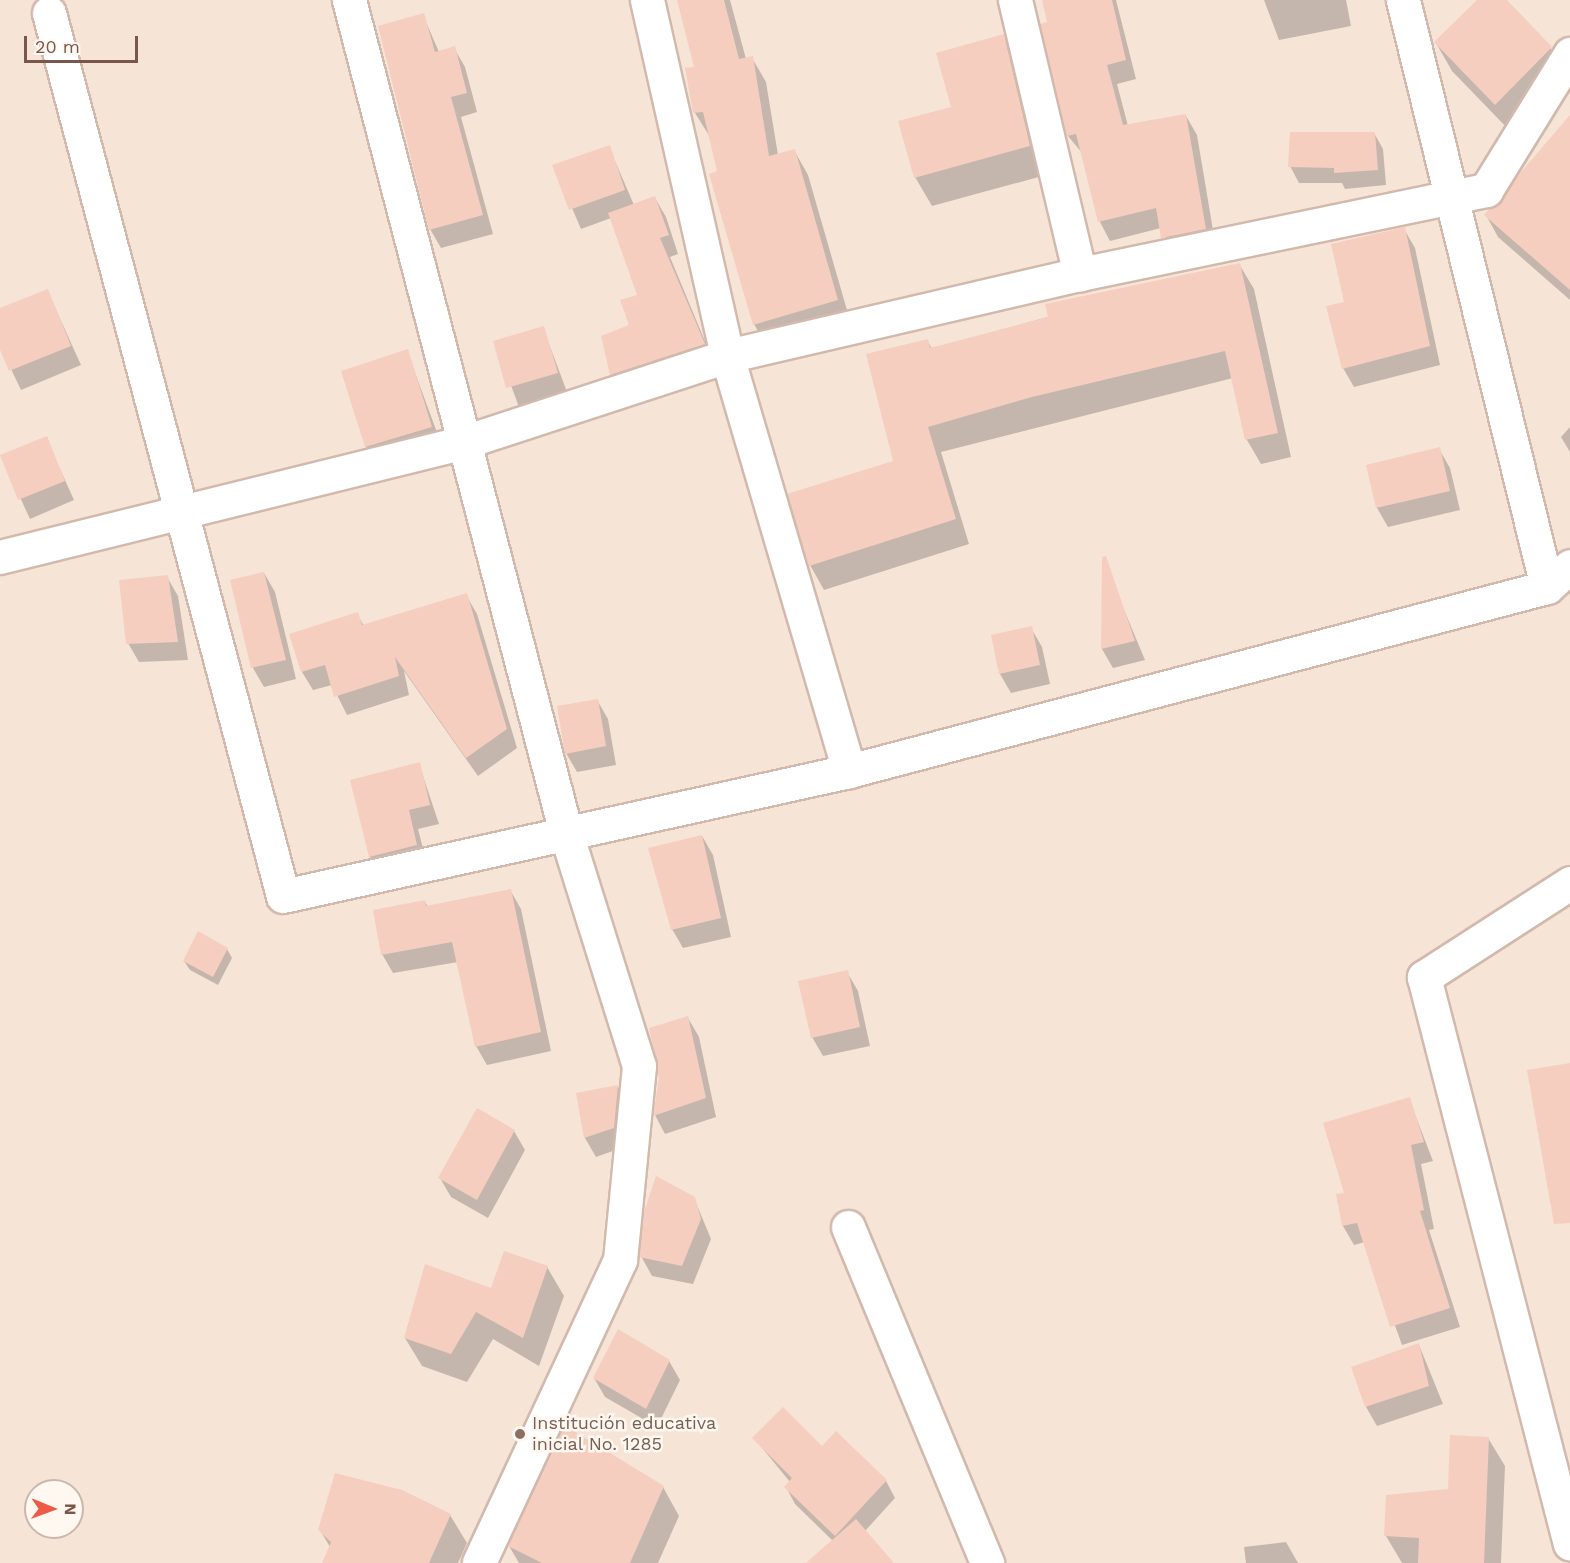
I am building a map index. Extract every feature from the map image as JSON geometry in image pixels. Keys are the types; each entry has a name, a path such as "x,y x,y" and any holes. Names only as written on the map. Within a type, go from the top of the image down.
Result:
{"street":[{"path":"349,0 566,833 639,1066 620,1260 479,1563"},
{"path":"647,0 727,356 849,771"},
{"path":"1015,0 1080,274"},
{"path":"49,13 284,896 849,771 1559,577 1451,198 1403,0"},
{"path":"0,557 464,442 727,356 1080,274 1486,190 1570,54"},
{"path":"1570,883 1424,977 1570,1544"},
{"path":"848,1227 987,1563"}],"shaded area":[{"path":"0,0 1570,0 1570,1563 0,1563"}],"building":[{"path":"677,0 724,0 739,59 753,56 769,156 795,149 838,300 753,325 709,174 717,171 703,112 693,113 685,68 694,67"},
{"path":"1042,0 1112,0 1126,60 1107,65 1123,125 1186,114 1206,229 1161,238 1156,208 1098,222 1076,134 1067,136 1040,24 1047,22"},
{"path":"1477,0 1507,0 1552,47 1495,105 1434,42"},
{"path":"424,13 435,52 455,46 467,93 451,97 483,215 429,230 378,26"},
{"path":"1004,34 1030,146 914,178 898,121 951,107 936,53"},
{"path":"1570,115 1570,290 1484,215"},
{"path":"1290,132 1375,132 1378,170 1334,173 1334,168 1288,167"},
{"path":"610,145 625,190 569,210 552,165"},
{"path":"655,196 669,235 660,238 705,344 610,375 601,336 629,325 620,300 637,295 608,213"},
{"path":"1405,227 1430,346 1342,369 1326,306 1344,302 1331,244"},
{"path":"1240,263 1278,433 1245,440 1225,351 1032,397 928,427 956,519 809,566 787,494 893,461 866,354 928,339 930,348 1048,317 1045,304"},
{"path":"48,289 71,346 9,371 0,350 0,308"},
{"path":"544,326 558,373 506,388 493,341"},
{"path":"408,349 432,427 365,447 341,371"},
{"path":"47,436 65,481 18,500 0,455"},
{"path":"1440,447 1450,491 1376,508 1366,465"},
{"path":"1106,556 1135,641 1101,649 1102,557"},
{"path":"264,572 286,660 251,668 230,580"},
{"path":"168,575 178,642 126,644 119,580"},
{"path":"467,593 507,729 466,758 395,657 399,676 334,697 325,665 301,672 289,634 358,612 362,625"},
{"path":"1032,626 1040,665 999,674 991,635"},
{"path":"598,699 606,746 565,754 557,706"},
{"path":"420,762 430,805 409,810 417,845 369,857 350,780"},
{"path":"702,835 721,918 671,930 648,848"},
{"path":"511,889 541,1032 475,1047 452,942 381,955 373,910 425,900 426,906"},
{"path":"198,931 228,948 213,977 183,961"},
{"path":"848,970 860,1027 811,1038 798,981"},
{"path":"688,1016 706,1098 653,1116 659,1078 649,1028"},
{"path":"1570,1063 1570,1223 1554,1224 1527,1070"},
{"path":"618,1085 614,1128 584,1138 576,1093"},
{"path":"1410,1097 1424,1142 1411,1145 1424,1210 1420,1211 1450,1308 1390,1327 1357,1223 1342,1226 1336,1194 1344,1193 1323,1123"},
{"path":"477,1108 515,1130 477,1200 438,1178"},
{"path":"656,1176 695,1197 701,1219 682,1266 639,1257 644,1212"},
{"path":"504,1251 548,1266 523,1338 476,1312 451,1354 404,1338 425,1264 491,1288"},
{"path":"618,1329 670,1360 646,1409 593,1378"},
{"path":"1419,1343 1429,1386 1365,1407 1351,1367"},
{"path":"783,1407 822,1446 836,1431 887,1480 835,1536 784,1487 792,1478 752,1438"},
{"path":"564,1425 664,1486 630,1563 542,1563 508,1546"},
{"path":"1450,1435 1489,1437 1484,1563 1418,1563 1419,1538 1384,1536 1386,1495 1448,1489"},
{"path":"335,1473 402,1490 451,1514 429,1563 322,1563 331,1542 318,1530"},
{"path":"856,1519 894,1563 806,1563"}],"place":[{"name":"Institución educativa inicial No. 1285","path":"520,1434"}]}
